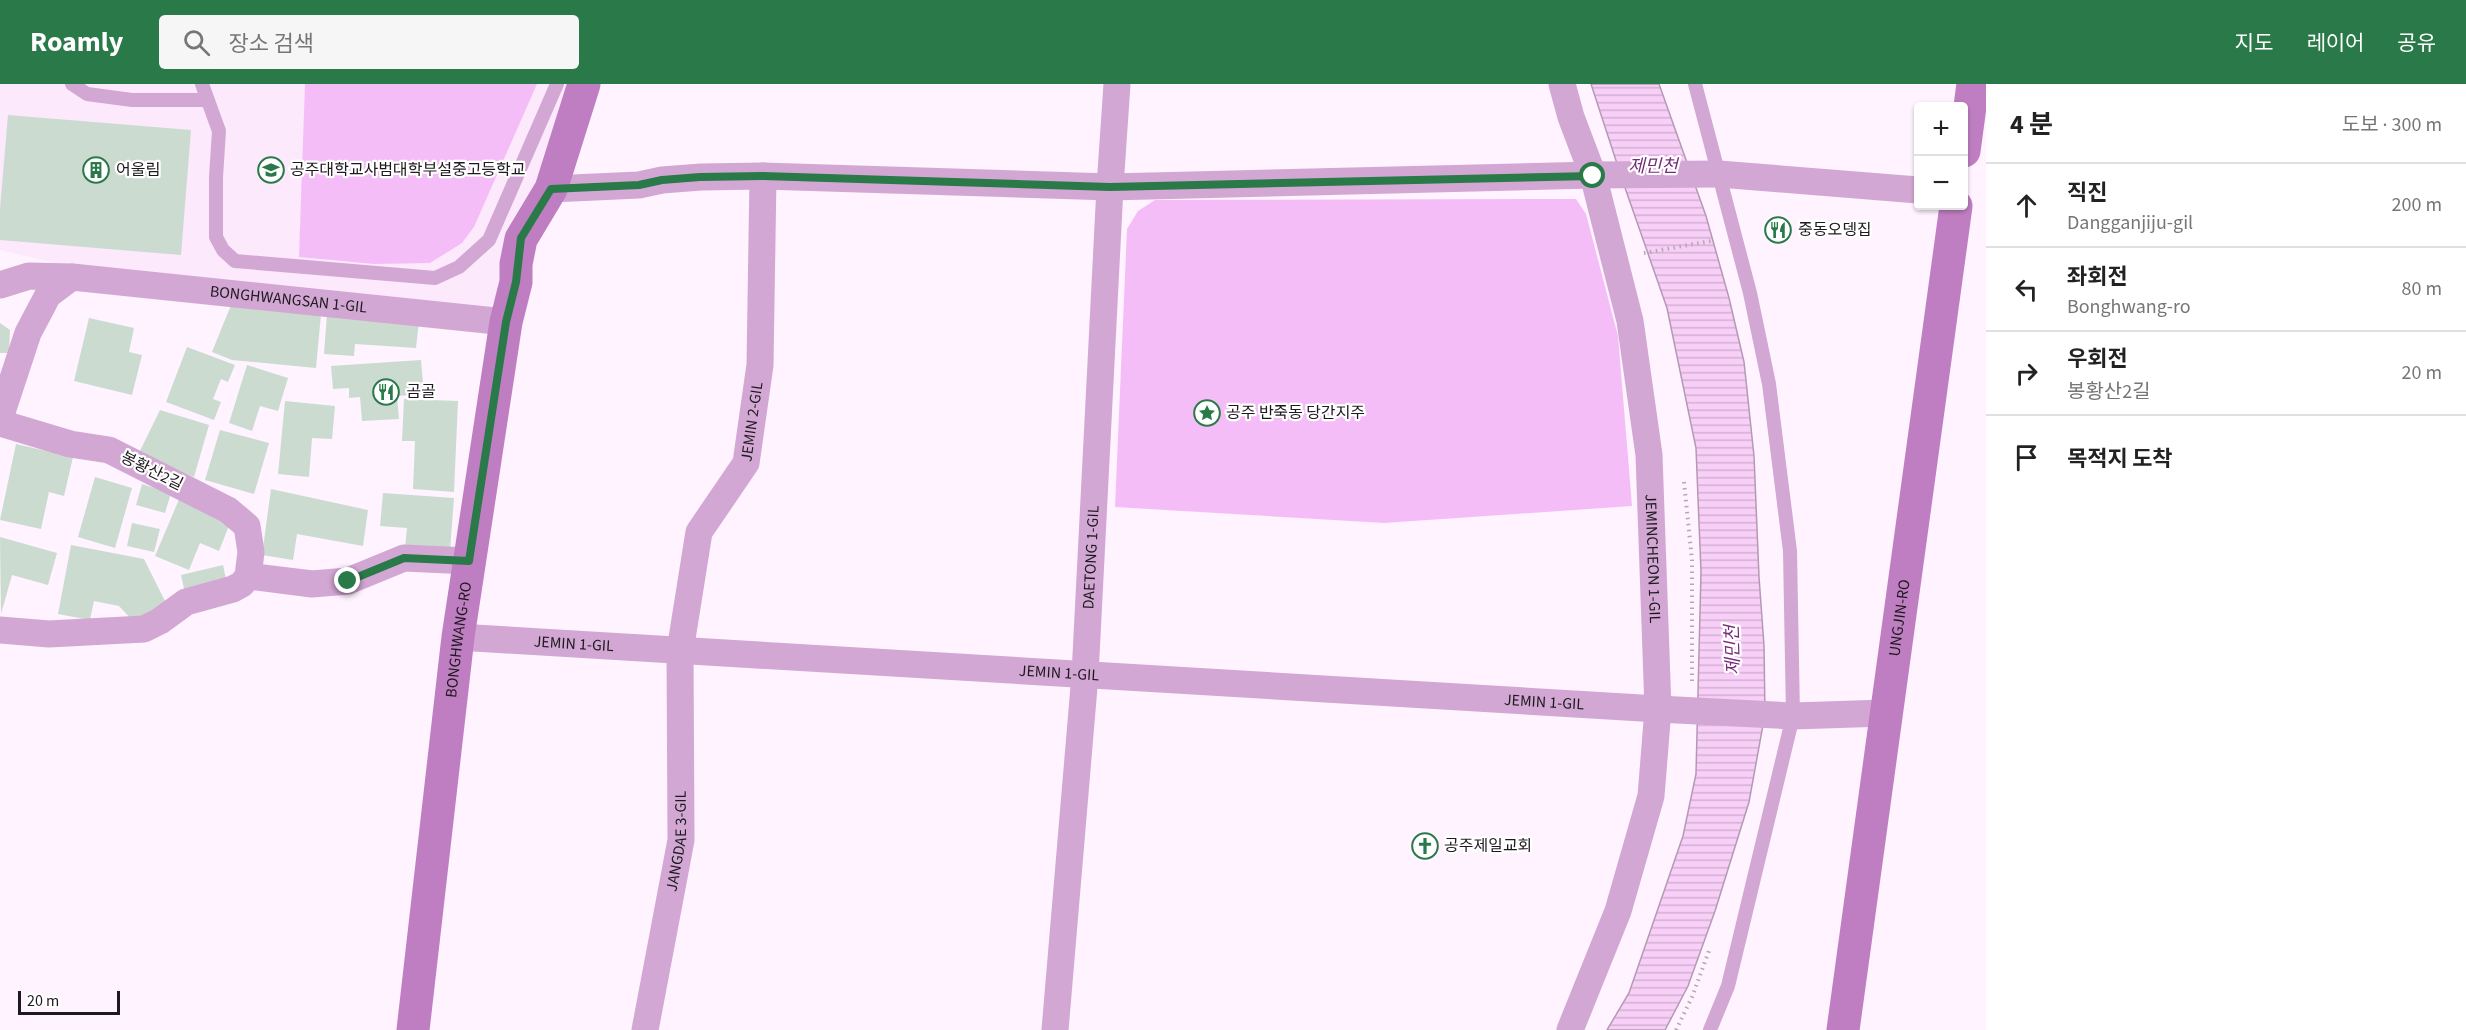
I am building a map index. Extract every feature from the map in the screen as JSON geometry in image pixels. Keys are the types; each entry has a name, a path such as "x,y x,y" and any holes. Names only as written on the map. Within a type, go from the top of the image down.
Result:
{"main road":[{"name":"BONGHWANG-RO","path":"413,1030 458,637 506,322 516,282 521,238 551,189 584,84"},
{"path":"1968,121 1973,84"},
{"name":"UNGJIN-RO","path":"1843,1030 1955,210"}],"street":[{"name":"DAETONG 1-GIL","path":"1055,1030 1085,675 1117,84"},
{"name":"JEMINCHEON 1-GIL","path":"1562,84 1571,117 1593,176 1630,321 1649,454 1658,709 1651,796 1618,911 1570,1030"},
{"path":"551,189 639,185 662,180 700,177 763,176 1110,187 1719,174 1914,190"},
{"name":"JEMIN 2-GIL","path":"680,651 699,532 746,463 760,365 763,176"},
{"name":"BONGHWANGSAN 1-GIL","path":"0,285 29,276 72,277 506,322"},
{"path":"0,421 28,333 48,295 72,277"},
{"name":"봉황산2길","path":"0,421 69,444 109,450 228,510 247,526 251,552 248,576"},
{"path":"0,630 49,634 144,628 160,621 186,602 242,584 248,576 312,584 348,581 404,558 469,561"},
{"name":"JEMIN 1-GIL","path":"458,637 1793,716"},
{"name":"JANGDAE 3-GIL","path":"645,1030 681,840 680,651"},
{"path":"1793,716 1886,713"}],"lane":[{"path":"72,84 87,94 132,100 207,100"},
{"path":"202,84 219,131 216,237 223,250 235,261 435,278 459,267 489,240 557,84"},
{"path":"1695,84 1750,292 1769,384 1790,551 1793,716 1728,986 1710,1030"}],"path":[{"path":"1643,253 1721,239"},
{"path":"1676,1030 1692,998 1711,944"}],"shaded area":[{"name":"공주대학교사범대학부설중고등학교","path":"0,84 583,84 507,295 488,306 68,266 0,250"},
{"path":"305,84 537,84 474,227 462,243 430,263 374,264 299,257"},
{"path":"1576,199 1586,214 1618,336 1632,506 1384,523 1115,507 1127,229 1138,211 1155,200"}],"water":[{"name":"제민천","path":"1591,84 1659,84 1706,216 1729,298 1744,362 1754,456 1764,646 1765,714 1749,802 1715,911 1688,986 1665,1030 1607,1030 1629,993 1683,836 1696,774 1701,572 1696,448 1667,308"}],"building":[{"name":"어울림","path":"8,115 191,130 181,255 0,240 0,209"},
{"path":"231,305 321,314 316,368 232,360 212,352"},
{"path":"327,314 419,321 416,348 355,344 354,356 324,354"},
{"path":"89,318 134,328 129,352 142,355 132,395 74,381"},
{"path":"0,323 10,330 9,353 0,353"},
{"path":"187,347 235,365 228,382 221,379 213,399 221,402 214,420 166,402"},
{"name":"곰골","path":"421,360 424,394 397,396 399,419 362,421 360,397 349,398 349,388 333,389 331,366"},
{"path":"247,365 288,378 278,411 260,406 252,431 229,423"},
{"path":"404,399 458,401 454,492 413,489 415,441 402,441"},
{"path":"285,401 335,406 332,439 312,438 309,477 278,474"},
{"path":"160,410 209,425 194,477 138,455"},
{"path":"220,430 269,443 254,494 205,480"},
{"path":"16,444 73,457 64,496 49,492 41,529 0,520"},
{"path":"95,477 132,488 115,548 78,537"},
{"path":"142,484 171,493 165,513 136,505"},
{"path":"271,489 368,510 363,546 297,534 293,560 262,555"},
{"path":"383,493 454,498 450,551 405,547 407,528 380,526"},
{"path":"180,497 232,518 219,551 200,543 189,570 155,556"},
{"path":"132,523 160,529 154,552 127,546"},
{"path":"0,537 57,553 48,585 12,575 1,614"},
{"path":"71,545 144,559 167,605 133,621 119,606 94,601 90,620 58,614"},
{"path":"223,565 227,584 185,593 181,575"}],"place":[{"name":"어울림","path":"96,170"},
{"name":"공주대학교사범대학부설중고등학교","path":"271,170"},
{"name":"중동오뎅집","path":"1778,230"},
{"name":"곰골","path":"386,392"},
{"name":"공주 반죽동 당간지주","path":"1207,413"},
{"name":"공주제일교회","path":"1425,846"}],"route":[{"path":"348,581 404,558 469,561 506,322 516,282 516,264 521,238 551,189 639,185 662,180 700,177 763,176 1110,187 1593,176"}]}
